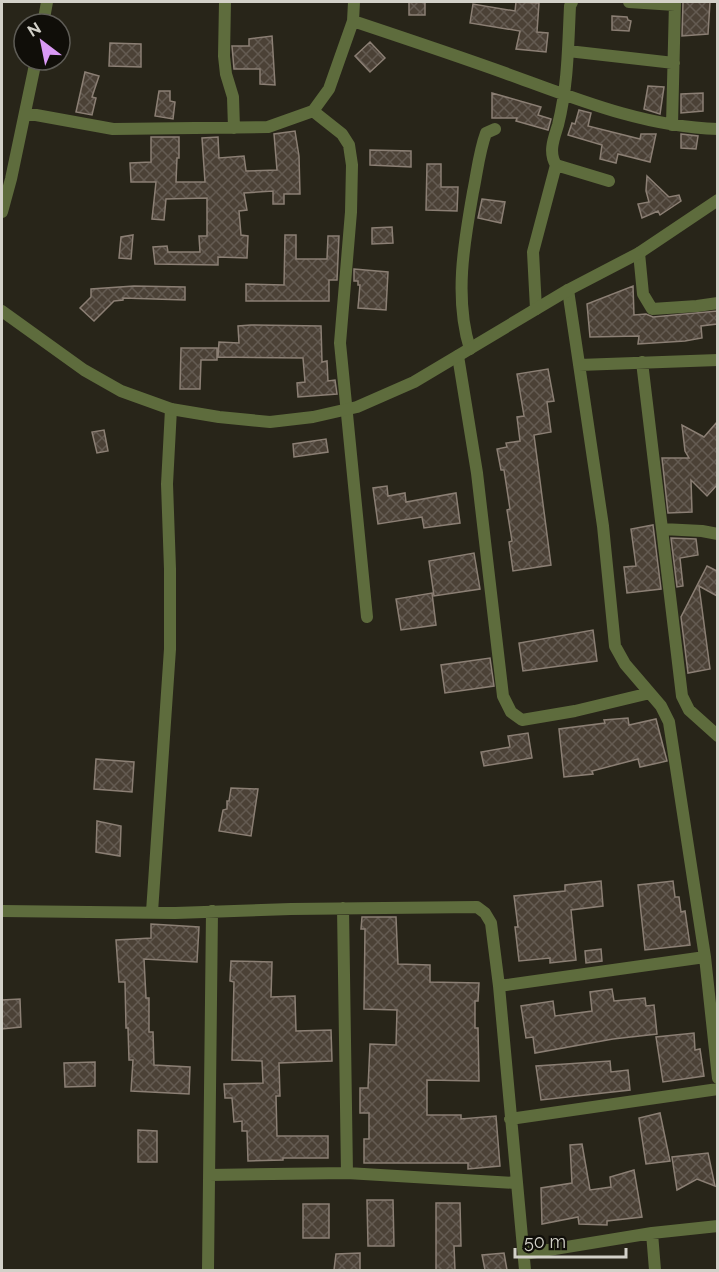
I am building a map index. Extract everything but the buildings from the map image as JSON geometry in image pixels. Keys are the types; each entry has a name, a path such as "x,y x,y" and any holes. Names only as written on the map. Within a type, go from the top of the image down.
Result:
{"street":[{"path":"225,2 224,56 226,74 233,97 234,128"},
{"path":"25,113 113,129 268,127 313,111 329,89 353,21 354,2"},
{"path":"572,2 565,95 552,146 552,158 556,165 609,182"},
{"path":"629,2 675,3 672,125"},
{"path":"353,21 565,95 640,118 672,125 717,129"},
{"path":"568,51 674,63"},
{"path":"2,212 34,72"},
{"path":"313,111 342,134 349,145 352,165 351,212 340,343 367,617"},
{"path":"470,349 465,334 462,309 467,227 481,149 486,133 495,129"},
{"path":"536,309 534,252 556,165"},
{"path":"2,311 84,370 121,391 171,408 219,417 270,422 313,417 348,409 414,382 568,290 639,253 717,200"},
{"path":"639,253 642,294 652,309 717,303"},
{"path":"568,290 603,526 615,646 625,664 661,706 669,722 705,957 717,1077"},
{"path":"458,356 477,473 503,696 511,712 522,720 575,711 650,693"},
{"path":"579,365 717,360"},
{"path":"642,362 682,696 689,710 717,736"},
{"path":"152,912 170,649 167,484 171,408"},
{"path":"662,529 717,534"},
{"path":"2,910 152,912 477,907 485,913 491,923 500,986 525,1270"},
{"path":"344,908 347,1173"},
{"path":"208,1270 212,911"},
{"path":"500,986 705,957"},
{"path":"510,1119 717,1089"},
{"path":"209,1175 347,1173 516,1184"},
{"path":"524,1254 652,1233 717,1226"},
{"path":"652,1233 655,1270"}]}
